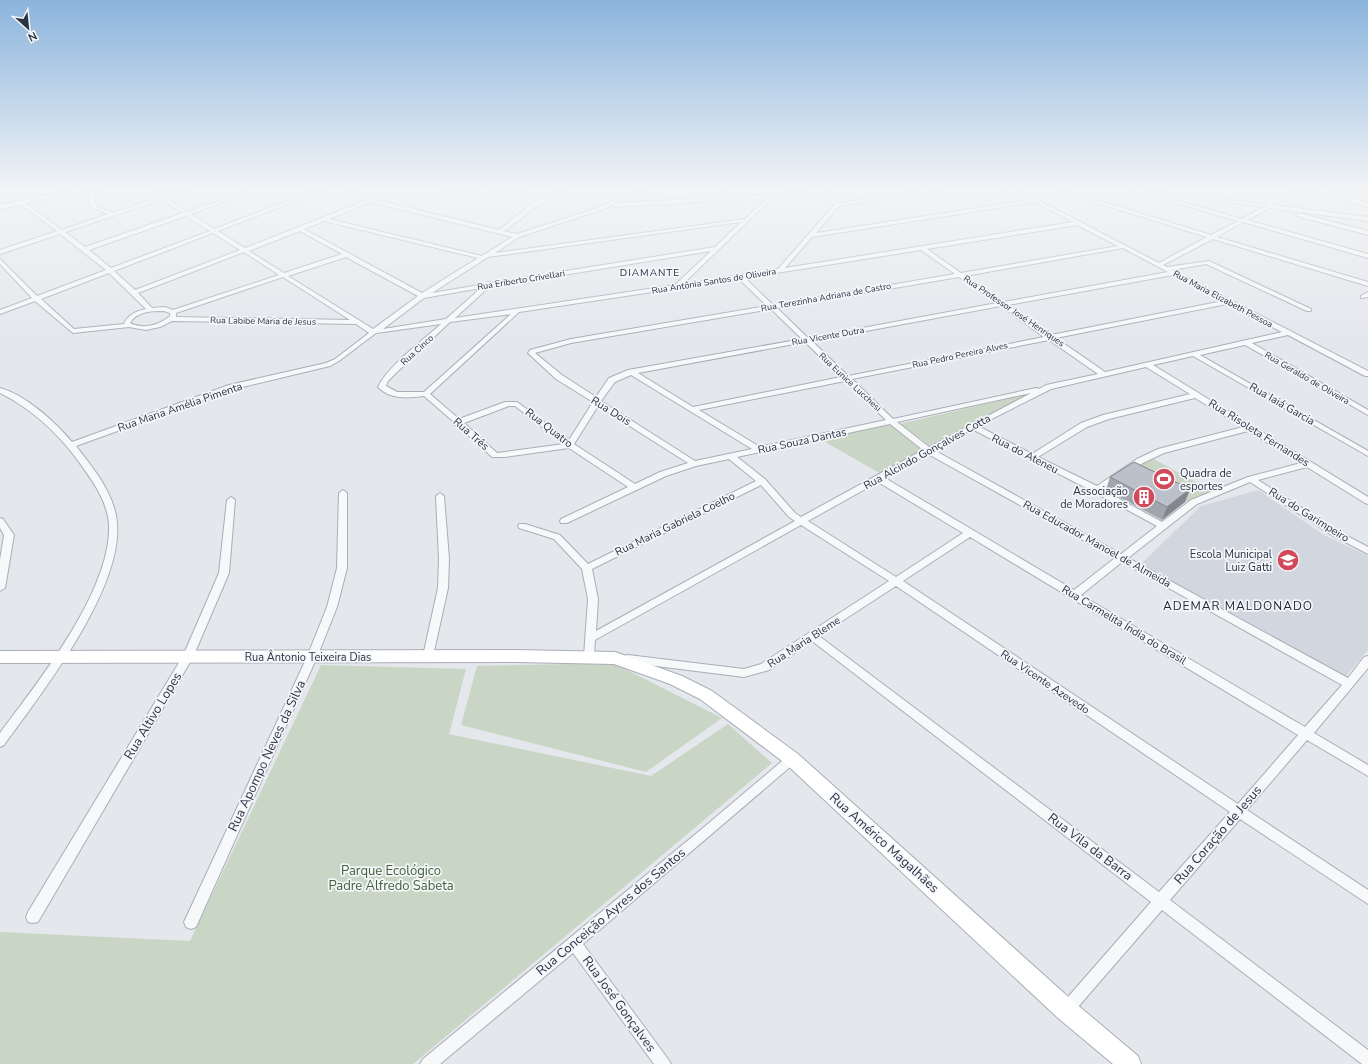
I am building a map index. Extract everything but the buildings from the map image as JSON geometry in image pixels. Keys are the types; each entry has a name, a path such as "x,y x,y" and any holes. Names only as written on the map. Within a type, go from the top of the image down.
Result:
{"main road":[{"name":"Rua Ântonio Teixeira Dias","path":"0,657 589,656 616,658"},
{"name":"Rua Américo Magalhães","path":"616,658 676,680 706,695 792,759 1066,1010 1130,1064"}],"street":[{"path":"0,252 38,240"},
{"path":"72,240 135,292 151,310 132,316 127,323 129,325"},
{"path":"85,249 112,240"},
{"path":"0,312 195,240"},
{"path":"228,240 285,275 355,322 373,332"},
{"path":"135,292 272,240"},
{"path":"318,240 422,296"},
{"path":"411,240 485,257 608,240"},
{"name":"Rua Maria Amélia Pimenta","path":"72,445 160,410 232,387 328,365 337,360 422,296 511,240"},
{"path":"677,287 725,240"},
{"path":"782,270 792,255 807,240"},
{"name":"Rua Antônia Santos de Oliveira","path":"373,332 516,312 974,240"},
{"name":"Rua Maria Elizabeth Pessoa","path":"1110,240 1227,302 1368,374"},
{"path":"1159,265 1205,240"},
{"path":"1219,240 1368,284"},
{"path":"1311,240 1368,256"},
{"name":"Rua Terezinha Adriana de Castro","path":"531,353 540,348 572,341 1122,246"},
{"name":"Rua Professor José Henriques","path":"922,248 1104,374"},
{"name":"Rua Eriberto Crivellari","path":"422,296 489,284 715,249"},
{"path":"0,261 36,298 73,331 129,325 146,328 160,324 172,316 345,255"},
{"path":"1167,269 1207,262 1309,310"},
{"name":"Rua Vicente Dutra","path":"631,372 1174,273"},
{"name":"Rua Eunice Lucchesi","path":"741,277 891,421 929,451"},
{"name":"Rua Cinco","path":"426,394 403,396 388,392 382,387 385,380 392,372 489,284"},
{"name":"Rua Pedro Pereira Alves","path":"692,409 1227,302"},
{"name":"Rua Labibe Maria de Jesus","path":"151,310 165,309 172,316 355,322"},
{"path":"426,394 516,312"},
{"name":"Rua Alcindo Gonçalves Cotta","path":"592,638 972,426 1049,387 1104,374 1149,366 1287,333"},
{"name":"Rua Geraldo de Oliveira","path":"1246,343 1368,413"},
{"name":"Rua Dois","path":"531,353 559,377 694,464"},
{"name":"Rua Iaiá Garcia","path":"1196,355 1368,454"},
{"name":"Rua Risoleta Fernandes","path":"1149,366 1368,501"},
{"path":"570,445 596,402 612,380 631,372 759,450"},
{"name":"Rua Souza Dantas","path":"564,521 663,474 694,464 1049,387"},
{"path":"0,390 29,406 72,445 107,495 114,526 114,536 104,579 61,657 0,742"},
{"name":"Rua Três","path":"426,394 495,455 505,456 570,445"},
{"path":"1032,457 1084,425 1106,417 1197,395"},
{"name":"Rua Quatro","path":"457,422 508,404 517,404 570,445 634,487"},
{"name":"Rua do Ateneu","path":"972,426 1097,490 1163,526"},
{"path":"1097,490 1140,461 1161,451 1249,428"},
{"name":"Rua Educador Manoel de Almeida","path":"929,451 1349,684"},
{"name":"Rua Vicente Azevedo","path":"730,456 762,481 792,515 896,581 1368,898"},
{"path":"1074,595 1194,502 1251,479 1307,464"},
{"name":"Rua Carmelita Índia do Brasil","path":"880,478 1368,772"},
{"name":"Rua do Garimpeiro","path":"1251,479 1333,532 1368,551"},
{"name":"Rua Maria Gabriela Coelho","path":"587,568 762,481"},
{"name":"Rua Apompo Neves da Silva","path":"191,922 312,657 332,607 342,568 343,493"},
{"path":"428,656 443,588 444,559 440,496"},
{"name":"Rua Altivo Lopes","path":"33,917 188,657 224,573 231,500"},
{"path":"0,521 9,535 0,588"},
{"path":"522,526 557,537 587,568 593,599 592,638 589,656"},
{"name":"Rua Maria Bleme","path":"616,658 744,673 765,667 969,533"},
{"name":"Rua Vila da Barra","path":"812,636 1368,1059"},
{"name":"Rua Coração de Jesus","path":"1066,1010 1305,734 1366,666"},
{"name":"Rua Conceição Ayres dos Santos","path":"428,1064 792,759"},
{"name":"Rua José Gonçalves","path":"574,943 663,1064"}],"shaded area":[{"path":"1258,490 1324,535 1368,556 1368,650 1344,678 1141,564 1201,506"}],"green space":[{"path":"1028,394 929,445 900,424"},
{"path":"890,423 924,450 881,474 820,439"},
{"path":"1152,458 1212,491 1188,502 1130,472"},
{"path":"613,663 722,718 646,772 461,725 477,666"},
{"name":"Parque Ecológico Padre Alfredo Sabeta","path":"321,665 466,669 449,734 651,776 728,724 772,763 413,1064 0,1064 0,932 190,941"}],"place":[{"name":"Quadra de esportes","path":"1164,479"},
{"name":"Associação de Moradores","path":"1144,497"},
{"name":"Escola Municipal Luiz Gatti","path":"1288,560"}],"district":[{"name":"DIAMANTE","path":"650,273"},
{"name":"ADEMAR MALDONADO","path":"1238,606"}]}
